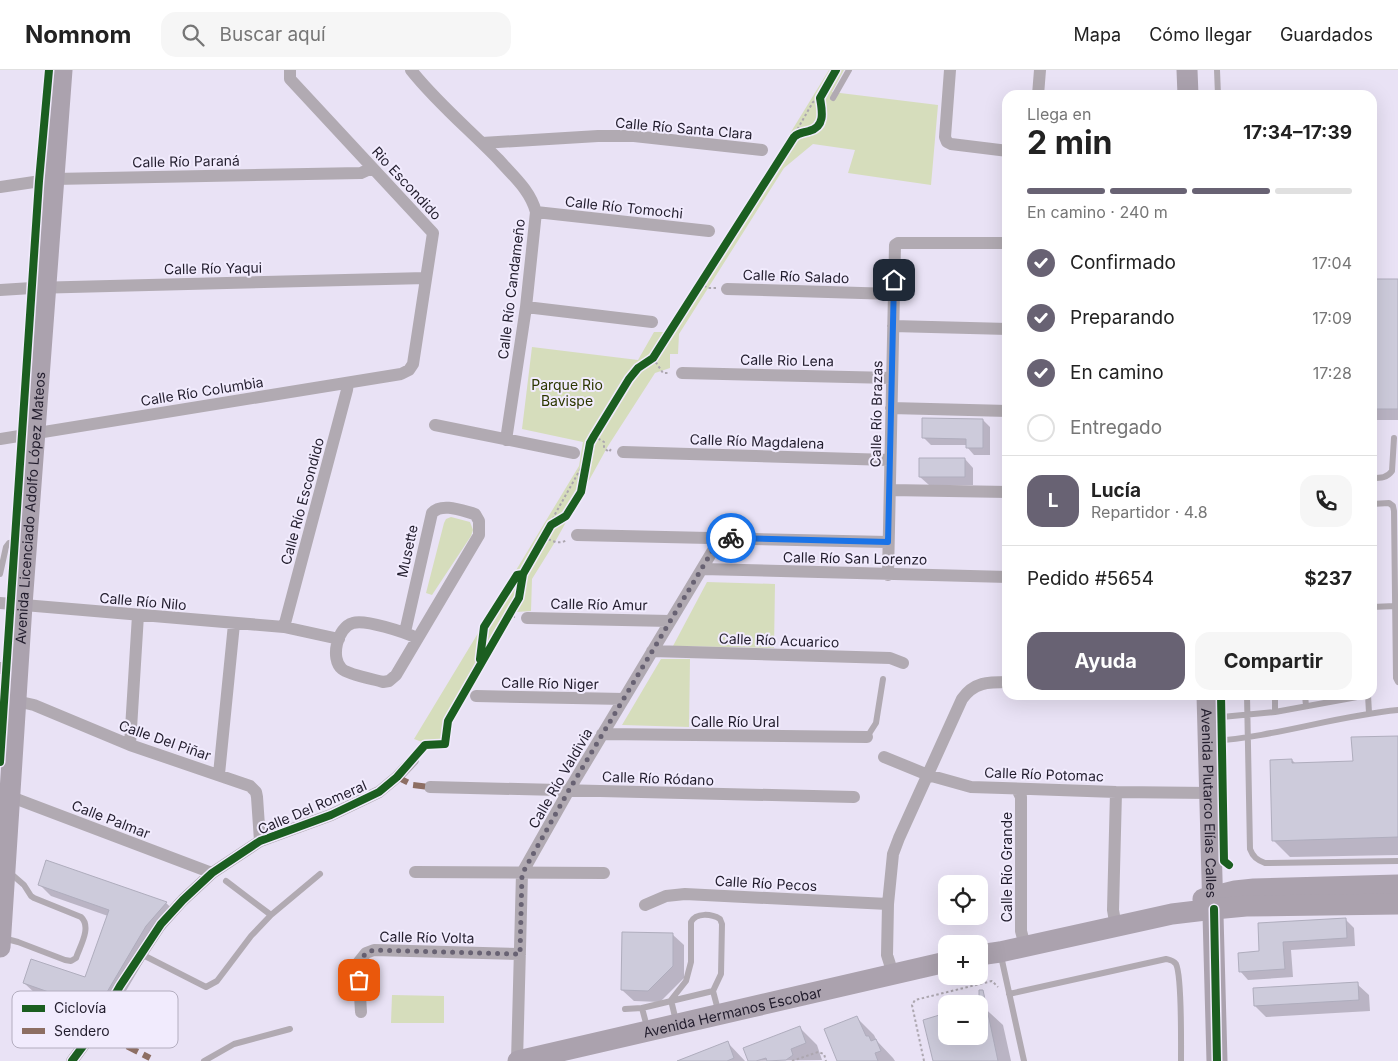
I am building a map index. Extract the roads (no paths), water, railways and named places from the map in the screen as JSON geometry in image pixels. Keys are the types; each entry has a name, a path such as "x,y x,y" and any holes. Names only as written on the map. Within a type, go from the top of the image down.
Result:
{"main road":[{"name":"Avenida Licenciado Adolfo López Mateos","path":"0,943 6,870 5,795 16,701 9,669 22,605 62,70"},
{"path":"1187,70 1188,90"},
{"name":"Avenida Plutarco Elías Calles","path":"1207,700 1217,1061"},
{"path":"1213,902 1254,889 1398,885"},
{"path":"1351,904 1361,898 1398,897"},
{"path":"988,954 1172,914 1194,902 1213,902 1238,906 1398,904"},
{"name":"Avenida Hermanos Escobar","path":"518,1061 938,964"}],"street":[{"name":"Rio Escondido","path":"290,70 290,79 433,233 413,364 409,370"},
{"name":"Calle Río Candameño","path":"411,70 423,86 482,143 533,200 536,212 526,307 506,440"},
{"path":"950,70 945,136 947,142 1002,150"},
{"path":"1038,90 1040,70"},
{"name":"Calle Río Santa Clara","path":"482,143 598,136 634,136 762,150"},
{"name":"Calle Río Paraná","path":"0,187 54,179 361,173 372,168"},
{"name":"Calle Río Tomochi","path":"536,212 709,231"},
{"name":"Calle Río Brazas","path":"888,575 895,245 898,243 1002,243"},
{"name":"Calle Río Yaqui","path":"0,290 46,287 426,278"},
{"name":"Calle Río Salado","path":"727,289 894,294"},
{"path":"526,307 652,322"},
{"path":"893,326 1002,328"},
{"name":"Calle Río Columbia","path":"0,438 348,383 401,374 409,370"},
{"name":"Calle Rio Lena","path":"682,373 892,378"},
{"name":"Calle Río Escondido","path":"284,627 348,390 348,383"},
{"path":"891,408 1002,411"},
{"path":"435,425 574,453"},
{"name":"Calle Río Magdalena","path":"623,452 890,460"},
{"path":"890,490 1002,492"},
{"name":"Musette","path":"339,639 336,653 337,664 343,671 383,682 389,681 396,675 479,535 480,526 475,514 448,508 434,510 430,516 405,632"},
{"name":"Calle Río San Lorenzo","path":"577,535 888,542"},
{"name":"Calle Río Valdivia","path":"518,1061 522,874 602,734 720,538"},
{"name":"Calle Río San Lorenzo","path":"702,569 1002,577"},
{"name":"Calle Río Nilo","path":"0,604 284,627"},
{"path":"130,744 138,615"},
{"name":"Calle Río Amur","path":"527,618 670,621"},
{"path":"284,627 339,639 344,628 350,623 359,622 405,632 417,638"},
{"path":"219,774 234,624"},
{"name":"Calle Río Acuarico","path":"652,651 890,658 903,663"},
{"path":"893,974 887,954 888,904 893,854 962,699 968,691 984,682 1002,682"},
{"name":"Calle Río Niger","path":"476,696 624,699"},
{"name":"Calle Del Piñar","path":"16,701 34,705 130,744 250,786 257,796 260,841"},
{"name":"Calle Río Ural","path":"602,734 867,737"},
{"name":"Calle Río Potomac","path":"884,757 928,775 971,787 1209,793"},
{"name":"Calle Del Romeral","path":"117,991 161,924 212,873 260,841 331,815 379,792 398,777 413,760"},
{"name":"Calle Río Ródano","path":"430,787 854,797"},
{"name":"Calle Río Grande","path":"1017,789 1021,798 1021,932 1025,946"},
{"path":"1116,792 1113,910 1116,927"},
{"name":"Calle Palmar","path":"5,795 212,873"},
{"path":"415,872 604,873"},
{"name":"Calle Río Pecos","path":"645,906 666,896 685,894 888,904"},
{"name":"Calle Río Volta","path":"361,1012 358,963 366,953 374,950 520,954"},
{"name":"Calle Del Romeral","path":"72,1061 82,1048"}],"lane":[{"path":"833,98 849,70"},
{"path":"1217,70 1218,90"},
{"path":"1377,478 1383,478 1392,471 1394,438"},
{"path":"1377,504 1389,503 1393,506 1394,510 1396,678 1398,682"},
{"path":"0,574 6,547 9,542 27,539"},
{"path":"1377,607 1395,606"},
{"path":"867,737 876,723 883,679"},
{"path":"1247,700 1250,849 1252,856 1265,863 1398,861"},
{"path":"1275,700 1275,712"},
{"path":"1305,700 1306,706"},
{"path":"1208,718 1248,716 1275,712 1329,700"},
{"path":"1368,700 1369,712"},
{"path":"1208,741 1248,737 1369,712 1398,710"},
{"path":"0,943 18,942 72,961 76,958 87,928 86,921 81,917 31,896 24,884 6,870"},
{"path":"141,954 206,987 217,980 251,936 271,915 320,874"},
{"path":"226,881 271,915"},
{"path":"671,1000 686,981 691,962 691,922 693,918 714,915 720,919 722,924 720,974 713,991 718,1014"},
{"path":"1000,952 1024,1061"},
{"path":"1009,994 1166,959 1172,960 1176,965 1179,986 1181,1061"},
{"path":"625,1009 642,1008 713,991"},
{"path":"671,1000 676,1023"},
{"path":"642,1008 648,1031"},
{"path":"204,1061 234,1044 290,1029"}],"park label":[{"name":"Parque Rio Bavispe","path":"567,392"}]}
